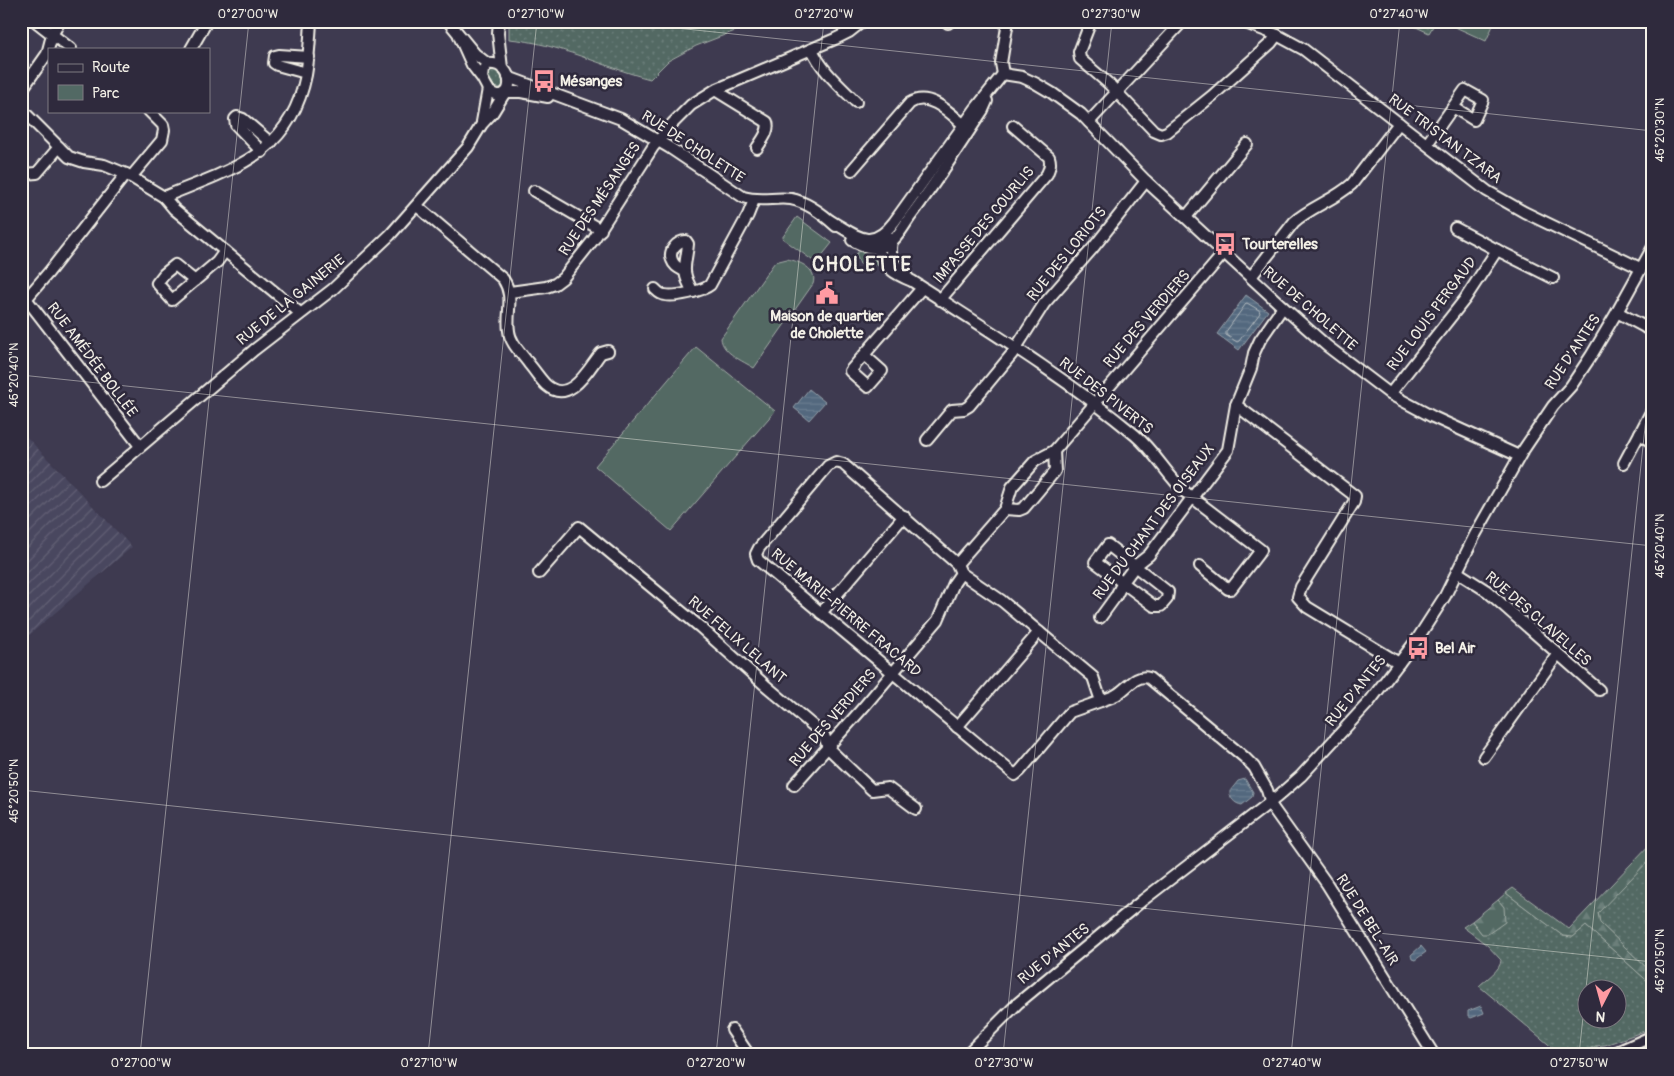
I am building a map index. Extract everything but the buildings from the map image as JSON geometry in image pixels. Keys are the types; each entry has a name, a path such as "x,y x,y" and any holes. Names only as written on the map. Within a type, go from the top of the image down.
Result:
{"street":[{"path":"35,21 69,48"},
{"path":"49,48 52,35 60,21"},
{"path":"191,48 207,21"},
{"path":"164,197 238,166 262,152 279,135 294,112 300,98 309,57 311,21"},
{"path":"448,21 475,54 489,64 498,65 505,72"},
{"path":"482,78 483,70 489,64 498,33 499,21"},
{"name":"RUE DES MÉSANGES","path":"510,292 546,287 560,282 601,230 658,141 683,112 715,90 849,32 863,21"},
{"path":"883,245 887,230 1003,74 1001,63 1008,21"},
{"path":"1091,21 1079,52 1080,59 1117,92 1154,131 1161,134 1167,132 1212,96 1278,35"},
{"path":"1089,122 1183,21"},
{"name":"RUE TRISTAN TZARA","path":"1240,21 1278,35 1303,49 1487,191 1524,212 1640,268"},
{"path":"459,36 472,65 488,89 495,94 506,93 510,82 505,72 498,33"},
{"path":"812,49 818,62 856,102"},
{"path":"21,91 48,50"},
{"path":"306,73 278,64 274,62 274,59 279,55 309,57"},
{"name":"RUE DE CHOLETTE","path":"505,72 621,119 743,197 754,200 792,199 812,208 858,237 883,245"},
{"name":"RUE DE CHOLETTE","path":"1003,74 1022,77 1035,83 1052,93 1089,122 1146,181 1283,307 1327,346 1390,394 1433,417 1519,456"},
{"name":"RUE DE LA GAINERIE","path":"482,124 488,89"},
{"path":"715,90 767,122 767,131 757,148"},
{"path":"883,245 920,203 979,117 992,90"},
{"name":"RUE DE CHOLETTE","path":"506,93 568,99"},
{"name":"RUE DE LA GAINERIE","path":"100,481 254,350 333,289 390,235 468,147 482,124 506,93"},
{"path":"852,170 910,103 915,100 921,98 932,101 964,125"},
{"path":"1428,144 1453,107"},
{"path":"21,109 70,157 76,160 104,165 128,175 164,197 174,210 300,313"},
{"path":"24,295 49,272 128,175 162,140 164,125 150,112"},
{"path":"262,152 236,124 235,119 237,117 243,119 272,143"},
{"path":"1251,277 1294,222 1302,215 1342,193 1352,184 1399,123"},
{"name":"IMPASSE DES COURLIS","path":"940,300 1047,174 1050,168 1049,156 1012,126"},
{"path":"1186,217 1247,144"},
{"path":"23,174 37,173 58,147"},
{"name":"RUE DES LORIOTS","path":"926,440 952,410 964,409 969,406 1016,348 1044,304 1093,248 1146,181"},
{"path":"534,191 601,230"},
{"path":"655,289 663,295 700,291 710,285 754,200"},
{"path":"417,206 498,274 508,286 510,292 510,337 548,387 560,390 572,387 584,378 601,353 608,351"},
{"name":"RUE LOUIS PERGAUD","path":"1455,228 1553,278"},
{"name":"RUE DES PIVERTS","path":"883,245 895,265 912,281 1043,365 1095,404 1145,444 1174,482 1261,550 1231,589 1228,589 1200,566"},
{"name":"RUE D'ANTES","path":"966,1055 1018,1003 1143,900 1270,803 1301,776 1370,701 1418,638 1445,596 1475,535 1519,456 1553,406 1581,371 1618,312 1653,246"},
{"name":"RUE LOUIS PERGAUD","path":"1390,394 1465,299 1497,250"},
{"path":"194,281 217,262 226,251"},
{"name":"RUE DES VERDIERS","path":"794,785 938,620 959,569 1005,509 1012,487 1035,461 1054,451 1224,253"},
{"path":"684,272 693,292"},
{"path":"864,355 922,288"},
{"name":"RUE AMÉDÉE BOLLÉE","path":"24,295 140,446"},
{"name":"RUE DU CHANT DES OISEAUX","path":"1100,618 1135,566 1149,555 1228,450 1236,405 1260,340 1283,307"},
{"path":"1618,312 1653,333"},
{"path":"1236,405 1355,496 1354,502 1301,587 1298,598 1307,606 1399,662"},
{"path":"1624,463 1653,408"},
{"path":"1640,433 1653,444"},
{"path":"1005,509 1019,510 1024,508 1056,471 1054,451"},
{"name":"RUE MARIE-PIERRE FRACARD","path":"1100,700 1093,677 1002,601 959,569 904,516 843,464 836,462 828,466 756,554 758,560 1015,775 1070,712 1116,695 1139,677"},
{"path":"822,613 904,516"},
{"name":"RUE FELIX LELANT","path":"540,573 579,527 700,627 824,735 828,748 872,790 888,788 916,810"},
{"path":"1108,545 1168,592 1167,599 1161,606 1154,606 1123,582 1096,562 1108,545"},
{"name":"RUE DES CLAVELLES","path":"1457,572 1487,591 1599,690"},
{"path":"957,727 1039,632"},
{"path":"1484,756 1558,655"},
{"name":"RUE DE BEL-AIR","path":"1139,677 1149,678 1254,767 1267,790 1270,803 1327,884 1434,1055"},
{"path":"732,1030 749,1055"},
{"path":"1610,1055 1653,1036"}],"shaded area":[{"path":"21,431 132,547 21,642"}],"green space":[{"path":"509,21 761,21 696,46 668,61 650,79 563,50 527,41 509,39"},
{"path":"1403,21 1436,21 1429,33"},
{"path":"1442,21 1495,21 1486,41"},
{"path":"493,69 498,71 502,77 503,85 500,88 492,85 487,77 488,72"},
{"path":"797,217 832,243 816,263 782,238"},
{"path":"861,250 870,252 877,257 877,264 867,267 860,264 856,254"},
{"path":"787,259 802,264 810,270 813,274 813,284 754,368 729,352 722,343 721,338 775,262"},
{"path":"696,347 775,411 671,531 595,466"},
{"path":"1653,841 1653,856 1598,913 1600,923 1653,974 1653,986 1586,926 1573,937 1563,936 1506,893 1513,888 1569,929"},
{"path":"1653,856 1653,974 1600,923 1598,912"},
{"path":"1506,893 1563,936 1573,937 1586,926 1653,986 1653,1028 1605,1045 1596,1046 1575,1055 1558,1055 1554,1049 1479,986 1496,971 1501,960 1487,945 1463,927 1472,921 1482,934 1504,907 1498,900"},
{"path":"1498,900 1504,907 1505,922 1488,934 1482,934 1472,921"},
{"path":"1653,1041 1653,1055 1620,1055"},
{"path":"1596,1046 1603,1051 1604,1055 1575,1055"}],"water":[{"path":"1246,295 1268,311 1239,350 1217,334"},
{"path":"809,389 825,402 809,420 794,408"},
{"path":"1245,779 1253,792 1252,797 1242,805 1233,800 1230,796 1230,791 1238,781"},
{"path":"1421,946 1426,952 1415,960 1412,959 1411,955"},
{"path":"1481,1006 1484,1013 1471,1018 1468,1016 1468,1011"}],"place":[{"name":"Mésanges","path":"544,81"},
{"name":"Tourterelles","path":"1225,244"},
{"name":"Maison de quartier de Cholette","path":"827,293"},
{"name":"Bel Air","path":"1418,648"}],"district":[{"name":"CHOLETTE","path":"862,264"}]}
